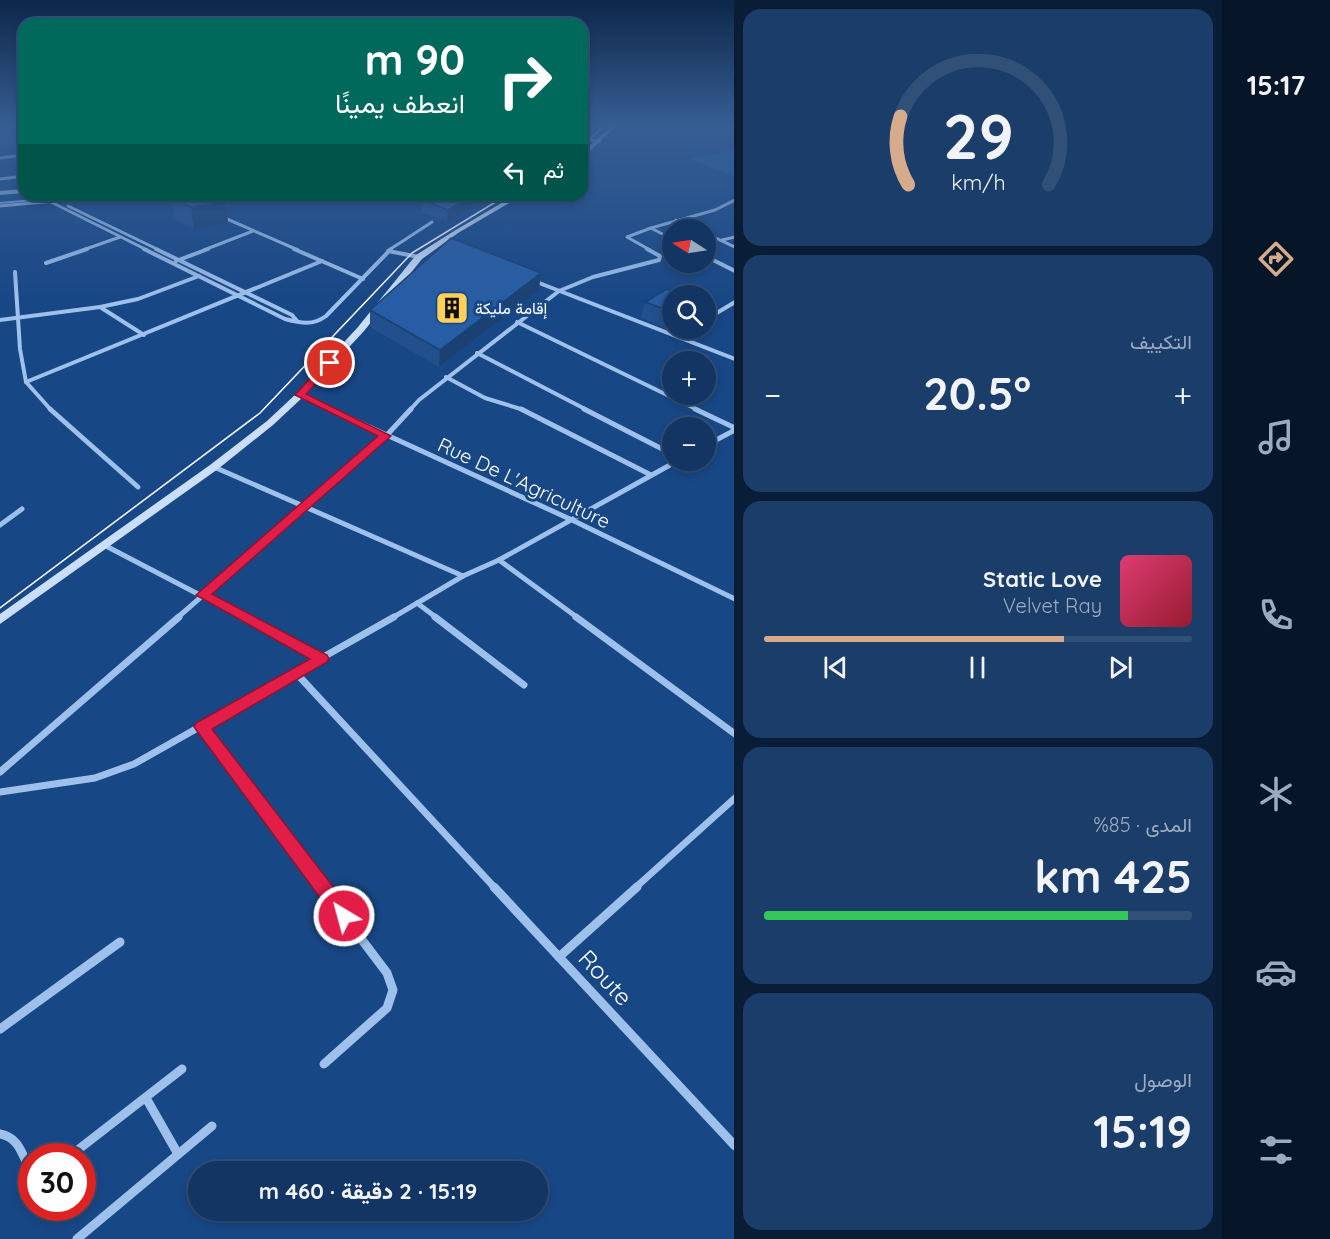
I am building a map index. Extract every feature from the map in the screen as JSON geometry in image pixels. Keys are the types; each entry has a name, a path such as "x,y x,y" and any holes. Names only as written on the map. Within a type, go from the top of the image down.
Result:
{"main road":[{"path":"0,620 214,467 300,395 361,329 420,257 510,201"}],"street":[{"path":"0,193 18,192"},
{"path":"680,219 715,210 734,200"},
{"path":"49,201 285,319 312,324 320,321 402,238 432,222"},
{"path":"0,206 57,201 292,315 298,322"},
{"path":"214,213 363,279"},
{"path":"0,772 386,436 418,400 446,377 559,291 592,278 659,260 660,256 627,237 662,224"},
{"path":"651,228 662,234"},
{"path":"172,262 254,231"},
{"path":"46,262 120,237"},
{"path":"722,241 734,237"},
{"path":"716,238 734,247"},
{"path":"438,244 449,248"},
{"path":"388,251 420,257"},
{"path":"26,382 322,261"},
{"path":"716,262 734,270"},
{"path":"15,272 20,349 26,382 55,414 138,487"},
{"path":"0,320 100,307 138,299 205,273"},
{"path":"526,278 662,331"},
{"path":"716,313 734,303"},
{"path":"100,307 144,334"},
{"path":"517,322 734,429"},
{"path":"683,339 734,359"},
{"path":"477,353 662,449"},
{"path":"446,377 485,398 514,405 651,475"},
{"name":"Rue De L'Agriculture","path":"300,395 572,520 734,599"},
{"path":"716,440 734,430"},
{"path":"214,467 463,576"},
{"path":"0,792 95,778 134,764 297,674 463,576 499,560 662,469"},
{"path":"0,525 22,509"},
{"path":"104,545 322,659"},
{"path":"499,560 734,733"},
{"path":"417,603 524,685"},
{"path":"297,674 559,957"},
{"path":"202,727 387,973 393,986 392,1002 387,1008 324,1064"},
{"name":"Route","path":"734,799 559,957 734,1145"},
{"path":"0,1029 120,942"},
{"path":"87,1143 182,1069"},
{"path":"146,1098 178,1154"},
{"path":"77,1239 212,1126"},
{"path":"0,1134 13,1137 18,1143"}],"building":[{"path":"178,201 226,202 191,207"},
{"path":"425,201 464,201 448,210"},
{"name":"إقامة مليكة","path":"451,238 541,273 440,350 370,310"},
{"path":"662,292 662,308 645,302"}],"waterway":[{"path":"0,203 22,201"}],"tram line":[{"path":"0,608 260,413 412,253 497,201"}],"place":[{"name":"إقامة مليكة","path":"452,308"}],"route":[{"path":"330,363 300,395 386,436 202,595 322,659 202,727 344,916"}]}
